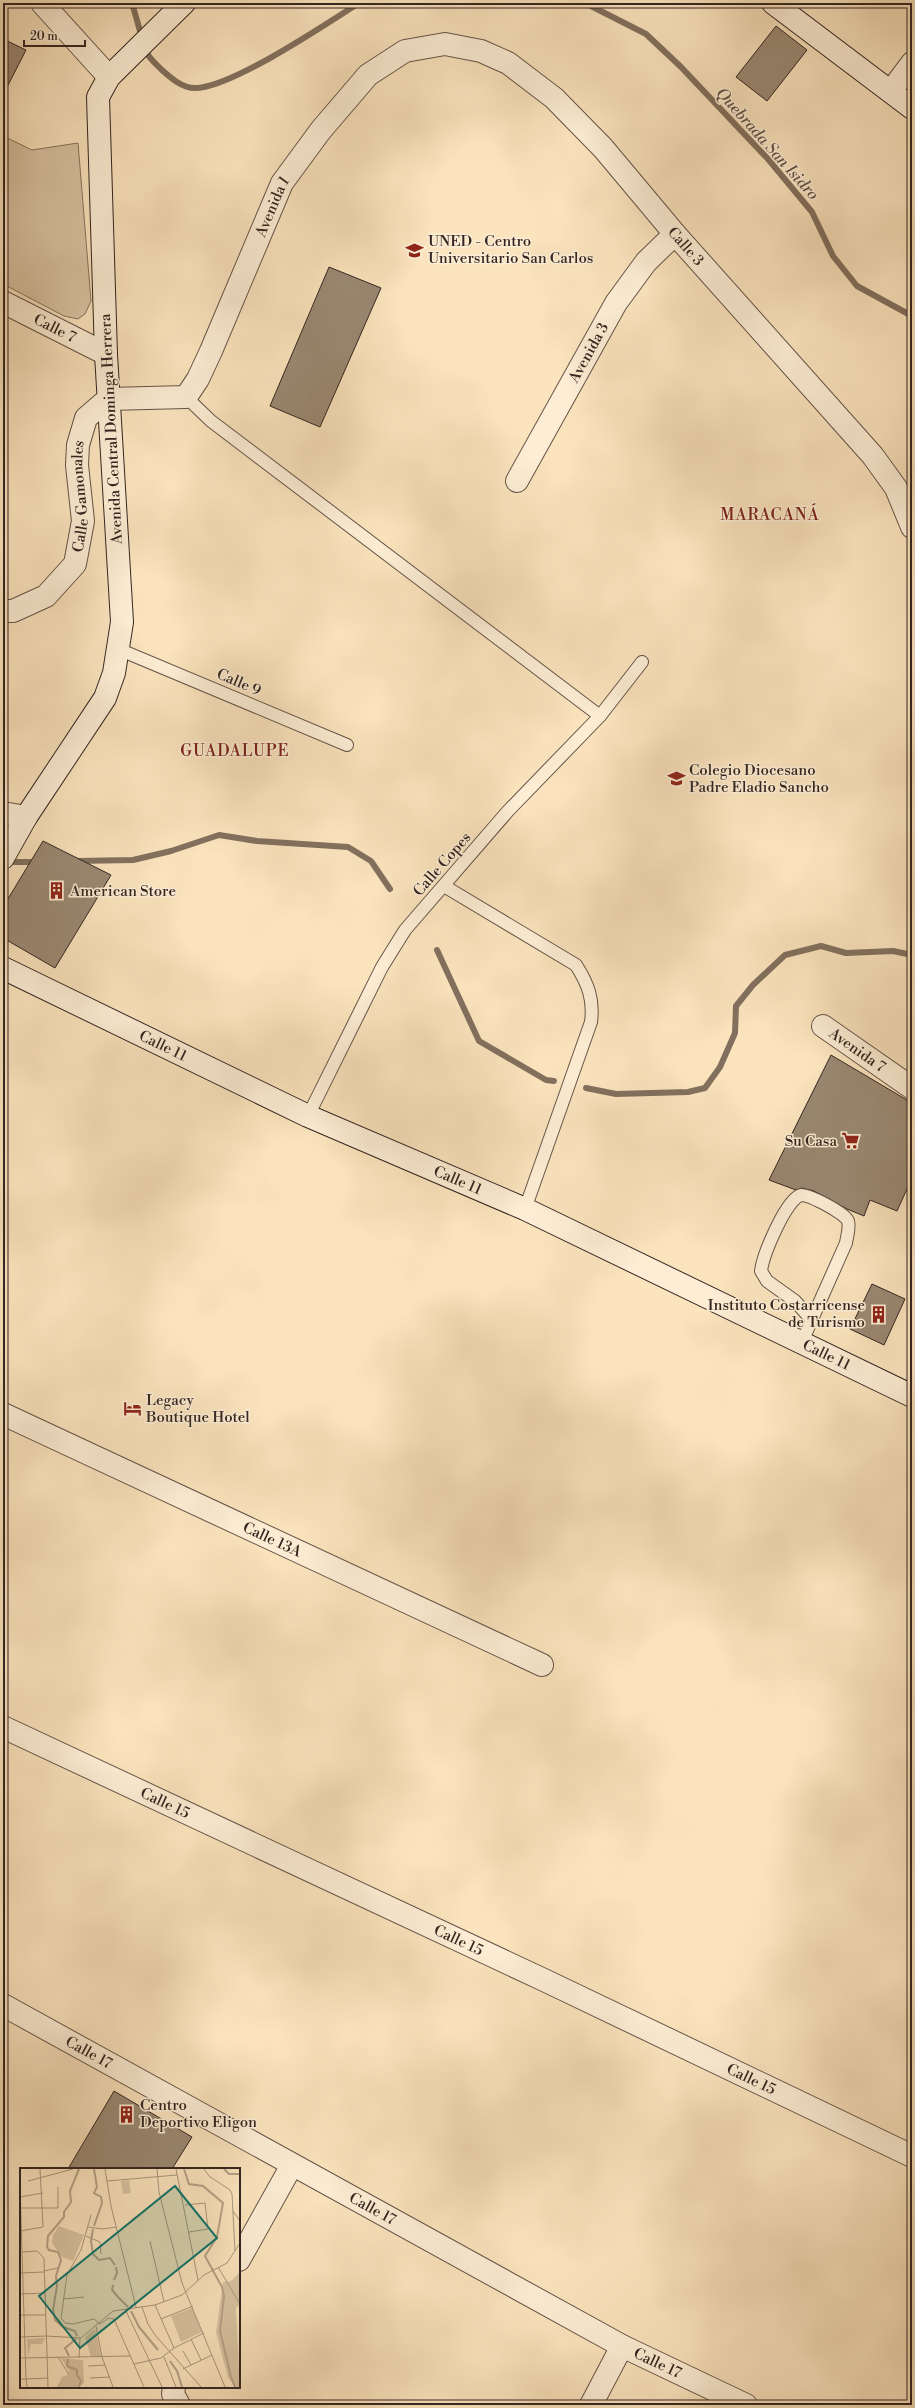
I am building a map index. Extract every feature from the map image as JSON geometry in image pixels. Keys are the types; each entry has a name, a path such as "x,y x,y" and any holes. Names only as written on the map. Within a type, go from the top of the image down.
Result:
{"street":[{"path":"42,3 109,77"},
{"name":"Avenida Central Dominga Herrera","path":"3,858 26,817 105,698 114,673 122,622 108,399 98,97 109,77 184,3"},
{"path":"773,3 912,108"},
{"name":"Calle 3","path":"405,51 445,44 481,51 508,63 554,98 603,148 676,234 873,456 896,488 912,526"},
{"name":"Avenida 1","path":"186,397 198,379 212,350 282,182 321,130 368,75 405,51"},
{"path":"891,91 912,63"},
{"name":"Avenida 3","path":"518,482 616,303 646,262 676,234"},
{"name":"Calle 7","path":"3,302 106,354"},
{"path":"108,399 186,397"},
{"name":"Calle Gamonales","path":"3,611 13,611 46,596 75,564 83,521 77,465 78,445 86,418 108,399"},
{"path":"3,813 26,817"},
{"name":"Calle 11","path":"3,968 308,1116 525,1209 801,1344 912,1396"},
{"name":"Avenida 7","path":"823,1026 912,1088"},
{"name":"Calle 13A","path":"3,1414 542,1665"},
{"name":"Calle 15","path":"3,1728 530,1974 912,2156"},
{"name":"Calle 17","path":"3,2005 622,2346 746,2405"},
{"path":"240,2258 292,2165"},
{"path":"591,2405 622,2346"}],"lane":[{"path":"186,397 211,421 600,716"},
{"name":"Calle 9","path":"118,649 347,745"},
{"name":"Calle Copes","path":"308,1116 382,967 405,930 508,811 600,716 642,662"},
{"path":"444,886 576,965 587,983 594,1005 589,1030 525,1209"},
{"path":"801,1344 846,1243 849,1229 848,1221 844,1214 811,1198 801,1195 789,1204 763,1259 761,1271 767,1281 795,1301 811,1319"}],"shaded area":[{"path":"3,136 32,150 78,143 91,301 85,314 78,319 64,316 3,284"}],"building":[{"path":"776,26 807,50 767,101 736,77"},
{"path":"3,39 26,50 3,95"},
{"path":"329,267 381,288 320,427 270,406"},
{"name":"American Store","path":"43,841 111,875 55,968 3,938 3,907"},
{"name":"Su Casa","path":"831,1055 912,1103 912,1178 897,1211 870,1200 864,1216 847,1209 814,1191 802,1188 796,1190 769,1180"},
{"name":"Instituto Costarricense de Turismo","path":"872,1284 905,1299 884,1345 850,1329"},
{"name":"Centro Deportivo Eligon","path":"114,2091 192,2137 173,2168 69,2168"}],"waterway":[{"name":"Quebrada San Isidro","path":"132,3 142,38"},
{"name":"Quebrada San Isidro","path":"145,49 154,63 177,82 190,88 211,85 231,78 254,67 359,3"},
{"name":"Quebrada San Isidro","path":"585,3 646,34 681,67 768,159 812,212 833,256 857,286 912,316"},
{"path":"75,861 133,860 171,851 219,835 257,841 348,847 371,861 390,889"},
{"path":"14,862 38,862"},
{"path":"586,1088 616,1094 688,1092 705,1088 720,1067 735,1033 736,1006 753,985 785,955 821,946 846,953 893,951 912,955"},
{"path":"437,950 479,1041 546,1080 554,1081"}],"place":[{"name":"UNED - Centro Universitario San Carlos","path":"415,250"},
{"name":"Colegio Diocesano Padre Eladio Sancho","path":"676,779"},
{"name":"American Store","path":"57,891"},
{"name":"Su Casa","path":"850,1141"},
{"name":"Instituto Costarricense de Turismo","path":"878,1314"},
{"name":"Legacy Boutique Hotel","path":"133,1409"},
{"name":"Centro Deportivo Eligon","path":"127,2114"}],"district":[{"name":"MARACANÁ","path":"770,514"},
{"name":"GUADALUPE","path":"235,750"}]}
